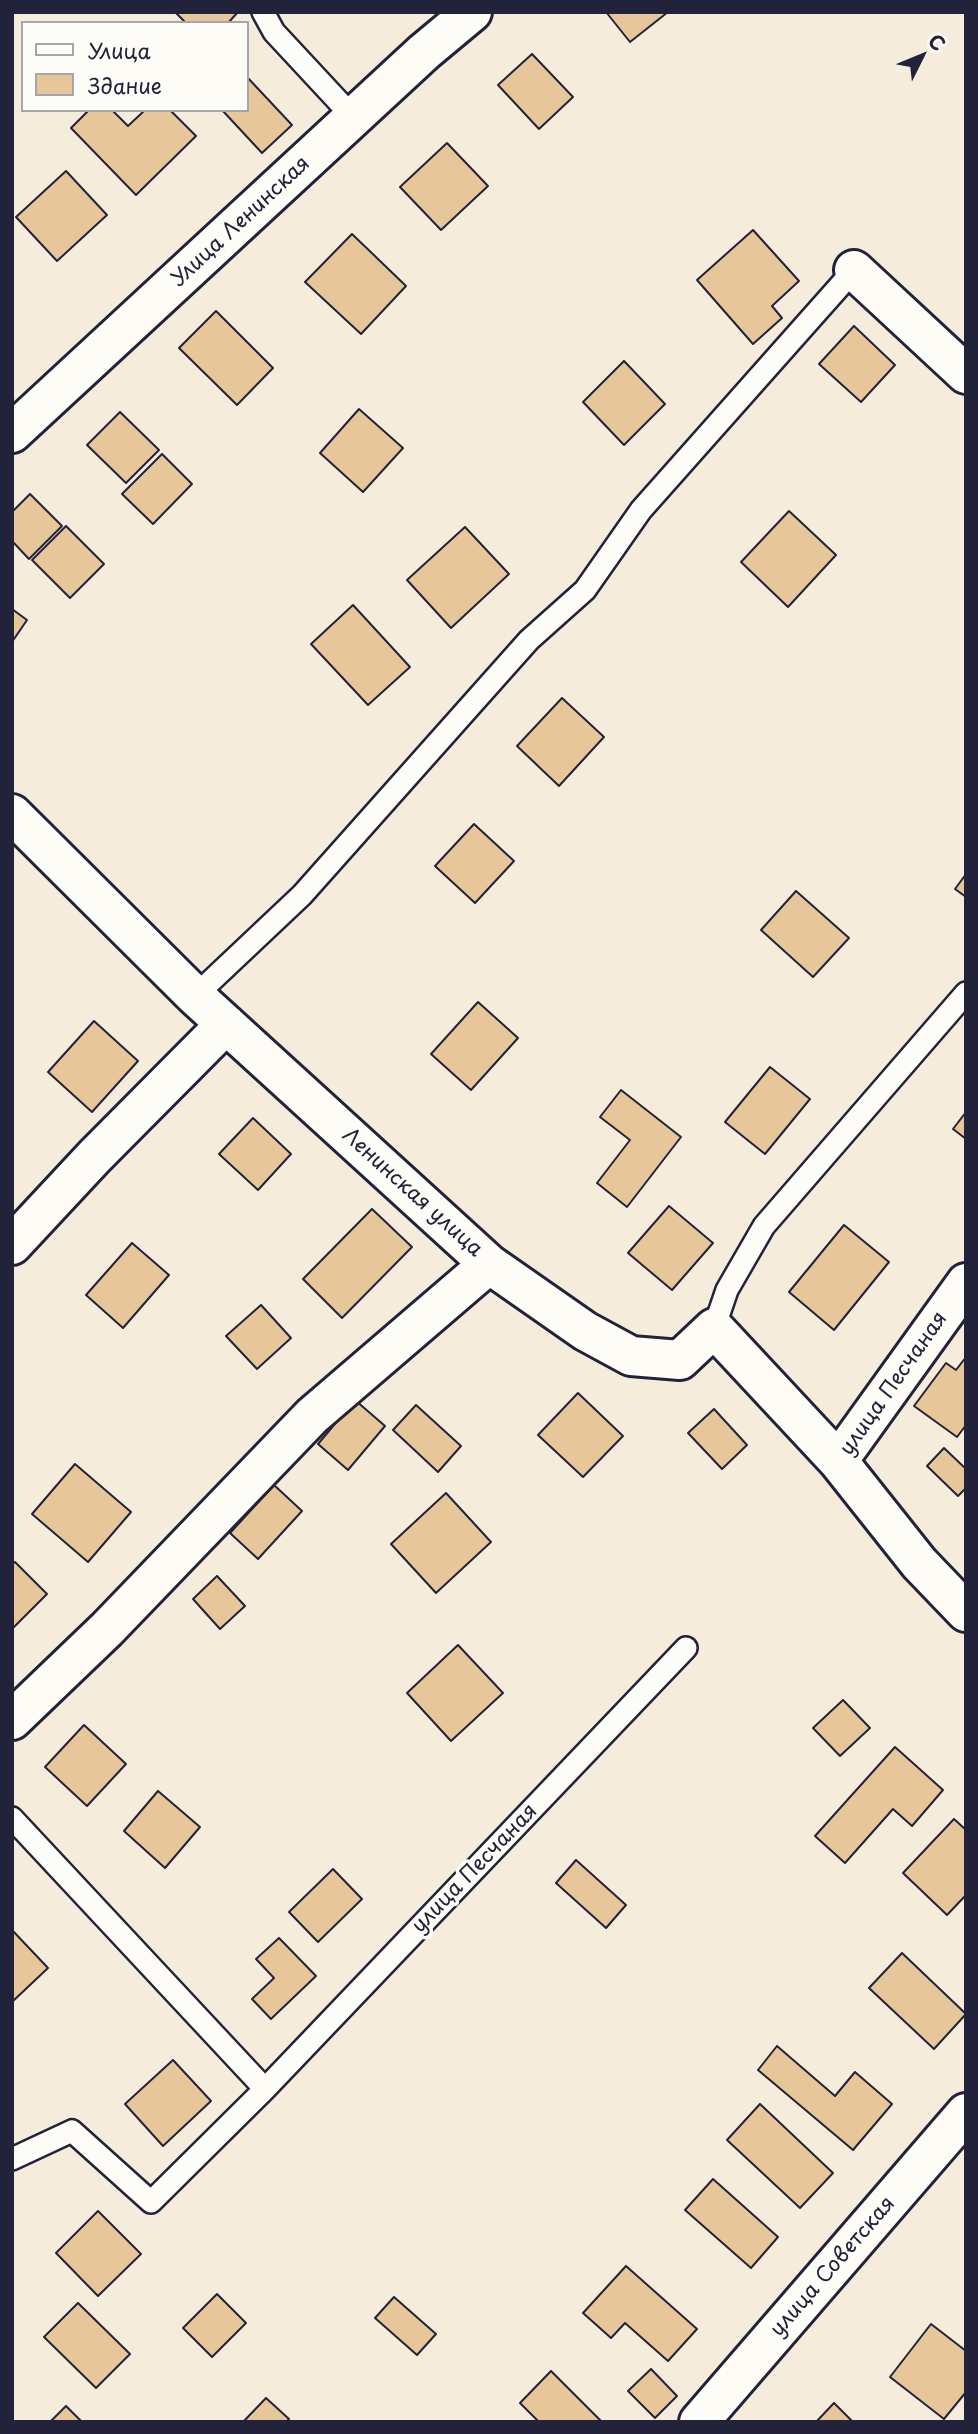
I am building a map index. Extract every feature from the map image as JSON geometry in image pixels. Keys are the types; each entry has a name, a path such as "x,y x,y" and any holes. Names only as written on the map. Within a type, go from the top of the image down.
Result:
{"street":[{"name":"Улица Ленинская","path":"12,433 424,52 472,12"},
{"path":"854,270 966,374"},
{"name":"Ленинская улица","path":"12,814 195,996 489,1264 584,1331 631,1356 680,1360 714,1328"},
{"path":"12,1245 94,1157 226,1024"},
{"path":"12,1720 107,1629 312,1416 489,1264"},
{"name":"улица Песчаная","path":"966,1283 838,1461 919,1563 966,1612"},
{"path":"714,1328 838,1461"},
{"name":"улица Советская","path":"699,2422 966,2113"}],"lane":[{"path":"263,12 274,32 354,117"},
{"path":"195,996 302,895 529,640 585,590 641,510 854,270"},
{"path":"714,1328 727,1290 764,1226 966,993"},
{"name":"улица Песчаная","path":"12,2159 72,2131 151,2203 265,2089 686,1648"},
{"path":"12,1818 265,2089"}],"building":[{"path":"175,12 238,12 230,21 184,21"},
{"path":"606,12 668,12 630,42"},
{"path":"532,54 573,97 539,129 498,85"},
{"path":"248,78 292,125 262,153 224,112 248,112"},
{"path":"87,112 114,112 128,126 143,112 172,112 196,136 136,195 71,128"},
{"path":"447,143 488,186 441,230 400,187"},
{"path":"66,171 107,215 57,261 16,217"},
{"path":"753,230 799,281 772,306 782,318 753,344 697,280"},
{"path":"352,234 406,286 361,334 305,282"},
{"path":"216,311 273,368 237,405 179,348"},
{"path":"854,326 895,365 861,402 819,364"},
{"path":"624,361 665,404 624,445 583,402"},
{"path":"359,409 403,448 363,492 320,453"},
{"path":"120,412 159,450 126,483 87,445"},
{"path":"162,454 192,484 153,524 122,494"},
{"path":"30,494 62,526 29,559 12,541 12,512"},
{"path":"789,511 836,555 788,607 741,562"},
{"path":"66,526 104,564 70,598 32,560"},
{"path":"465,527 509,574 451,628 407,580"},
{"path":"353,605 410,667 368,705 311,644"},
{"path":"12,609 27,620 12,642"},
{"path":"562,698 604,737 559,786 517,746"},
{"path":"474,824 514,861 475,903 435,866"},
{"path":"966,874 966,897 955,889"},
{"path":"796,891 849,938 813,977 761,930"},
{"path":"478,1002 518,1038 471,1090 431,1054"},
{"path":"94,1021 138,1061 92,1112 48,1072"},
{"path":"770,1067 810,1099 765,1154 725,1122"},
{"path":"621,1090 681,1137 627,1207 597,1183 630,1140 600,1117"},
{"path":"966,1112 966,1139 953,1129"},
{"path":"253,1118 291,1154 258,1190 219,1154"},
{"path":"669,1206 713,1243 672,1290 628,1253"},
{"path":"372,1209 412,1247 342,1318 303,1279"},
{"path":"844,1225 889,1262 834,1330 789,1292"},
{"path":"132,1243 169,1275 123,1328 86,1295"},
{"path":"261,1305 291,1338 257,1369 226,1336"},
{"path":"966,1357 966,1425 957,1437 914,1406 946,1363 956,1370"},
{"path":"578,1393 623,1436 583,1477 538,1435"},
{"path":"355,1400 385,1426 348,1470 318,1444"},
{"path":"416,1405 461,1446 438,1472 393,1430"},
{"path":"714,1409 747,1445 722,1469 688,1433"},
{"path":"944,1448 966,1469 966,1488 958,1496 927,1466"},
{"path":"75,1464 131,1512 88,1562 32,1514"},
{"path":"274,1485 302,1511 258,1559 230,1533"},
{"path":"446,1493 491,1542 436,1593 391,1544"},
{"path":"15,1562 47,1594 12,1629 12,1564"},
{"path":"217,1576 245,1606 220,1629 193,1599"},
{"path":"458,1645 503,1693 451,1741 407,1693"},
{"path":"843,1700 870,1728 840,1756 813,1728"},
{"path":"84,1725 126,1764 87,1806 45,1767"},
{"path":"895,1747 943,1790 912,1826 893,1809 845,1863 815,1836"},
{"path":"158,1791 200,1827 165,1868 124,1831"},
{"path":"954,1819 966,1830 966,1895 947,1915 903,1873"},
{"path":"576,1860 626,1905 606,1928 556,1883"},
{"path":"333,1869 362,1899 318,1942 289,1912"},
{"path":"12,1930 48,1968 12,2002"},
{"path":"279,1938 316,1976 271,2019 252,1999 274,1978 256,1959"},
{"path":"902,1953 966,2014 934,2049 869,1988"},
{"path":"777,2046 835,2096 855,2072 892,2104 853,2150 758,2070"},
{"path":"173,2060 211,2101 163,2146 125,2104"},
{"path":"760,2104 833,2173 800,2208 727,2140"},
{"path":"713,2179 778,2237 751,2268 685,2210"},
{"path":"98,2211 141,2254 98,2296 56,2253"},
{"path":"626,2266 697,2329 668,2361 625,2323 611,2338 583,2313"},
{"path":"217,2294 246,2323 212,2357 183,2328"},
{"path":"394,2297 436,2334 417,2355 375,2318"},
{"path":"78,2303 130,2354 96,2388 44,2337"},
{"path":"931,2324 966,2351 966,2392 944,2419 890,2377"},
{"path":"651,2369 677,2396 655,2418 628,2391"},
{"path":"551,2371 602,2422 539,2422 520,2403"},
{"path":"266,2398 289,2419 286,2422 243,2422"},
{"path":"834,2403 853,2422 816,2422"},
{"path":"66,2406 82,2422 50,2422"}]}
